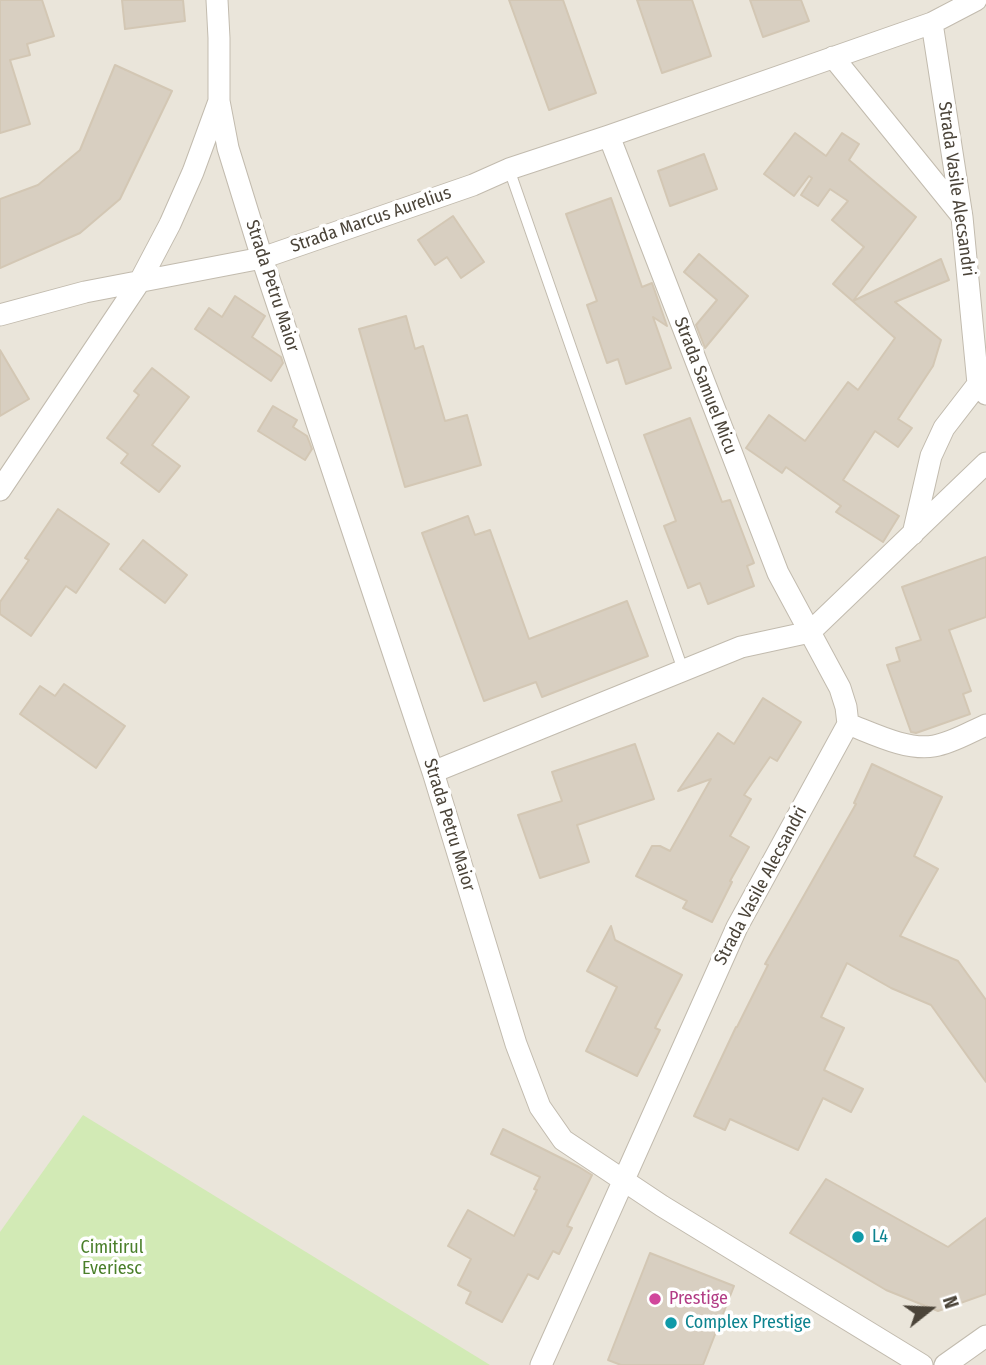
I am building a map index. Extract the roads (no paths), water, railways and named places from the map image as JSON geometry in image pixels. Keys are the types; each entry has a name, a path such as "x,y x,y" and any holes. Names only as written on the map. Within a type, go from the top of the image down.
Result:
{"street":[{"path":"0,490 140,281 170,224 193,172 219,101 217,0"},
{"path":"962,217 834,57 932,23 976,0"},
{"name":"Strada Vasile Alecsandri","path":"932,23 962,217 982,389"},
{"name":"Strada Marcus Aurelius","path":"0,315 85,292 262,258 834,57"},
{"name":"Strada Petru Maior","path":"219,101 228,148 262,258 433,772 516,1044 540,1107 564,1140 622,1180 922,1365"},
{"name":"Strada Samuel Micu","path":"609,136 778,573 810,632"},
{"path":"913,534 931,456 944,428 982,389"},
{"path":"433,772 741,647 810,632 986,463"},
{"path":"810,632 840,688 848,724 913,746 933,746 986,725"},
{"name":"Strada Vasile Alecsandri","path":"541,1365 737,927 848,724"},
{"path":"945,1365 986,1336"}],"lane":[{"path":"509,169 683,670"}],"place":[{"name":"L4","path":"858,1237"},
{"name":"Prestige","path":"655,1299"},
{"name":"Complex Prestige","path":"671,1323"}],"park label":[{"name":"Cimitirul Everiesc","path":"112,1258"}]}
